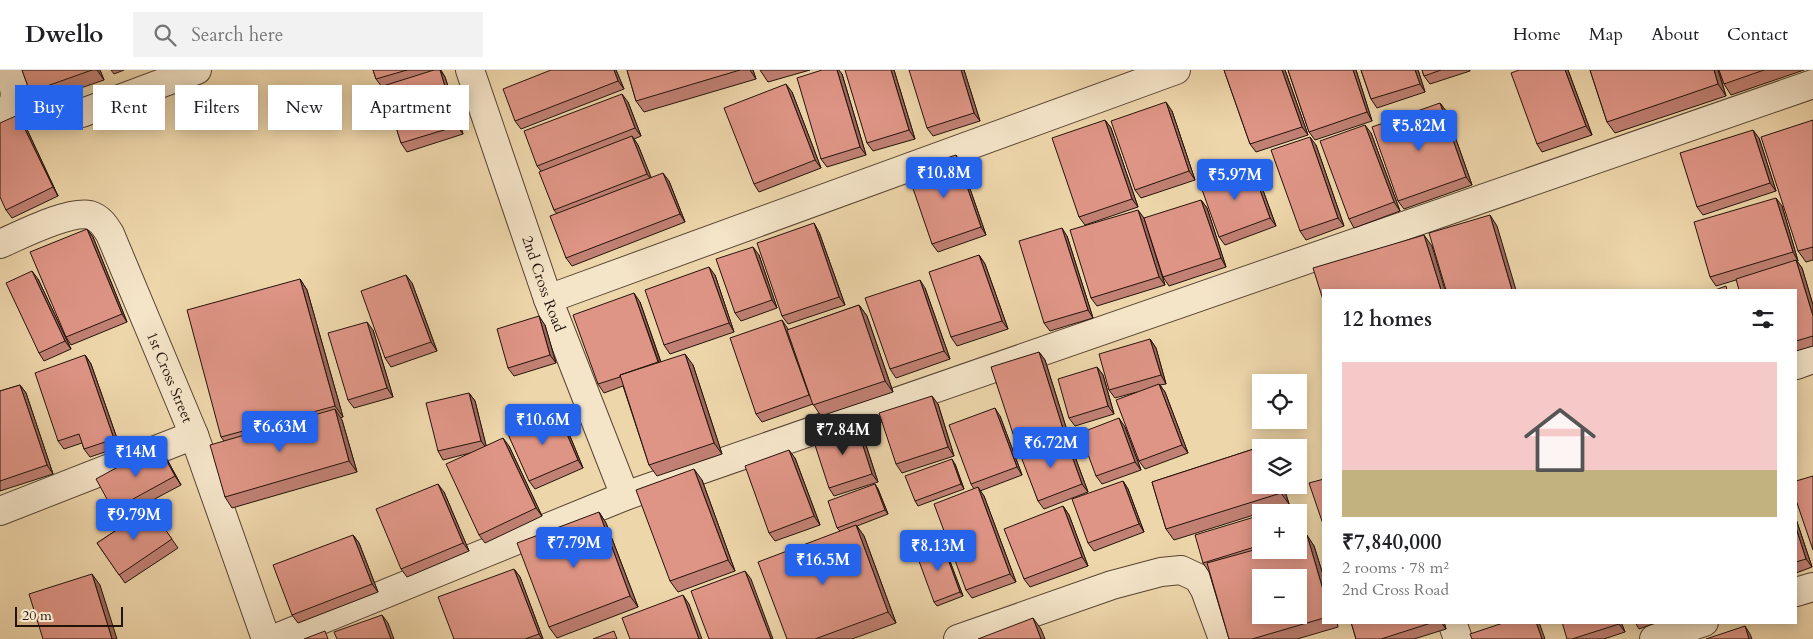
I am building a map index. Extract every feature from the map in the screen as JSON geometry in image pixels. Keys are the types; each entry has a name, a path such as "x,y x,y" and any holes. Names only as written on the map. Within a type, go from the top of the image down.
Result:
{"street":[{"path":"0,113 12,109 15,95 11,70"},
{"path":"83,113 197,70"},
{"path":"548,299 1176,70"},
{"name":"2nd Cross Road","path":"475,71 548,299 625,496"},
{"path":"274,639 625,496 1813,84"},
{"name":"1st Cross Street","path":"0,244 53,221 73,216 90,215 102,222 110,234 194,435 266,639"},
{"path":"1797,365 1813,359"},
{"path":"0,511 194,435"},
{"path":"958,639 1112,585 1161,572 1181,570 1198,578 1205,590 1222,639"},
{"path":"1797,592 1813,587"},
{"path":"1453,624 1458,639"},
{"path":"1654,639 1698,624"}],"building":[{"path":"22,70 92,70 50,85 27,85"},
{"path":"373,70 407,70 376,79"},
{"path":"434,70 440,70 445,85 386,85"},
{"path":"551,70 614,70 618,81 515,121 503,89"},
{"path":"627,70 740,70 636,101"},
{"path":"822,70 837,70 860,147 821,159 797,78"},
{"path":"845,70 891,70 909,130 867,143"},
{"path":"909,70 961,70 974,113 927,128"},
{"path":"1224,70 1282,70 1302,127 1250,144"},
{"path":"1288,70 1353,70 1367,112 1309,132"},
{"path":"1361,70 1415,70 1420,84 1371,99"},
{"path":"1422,70 1441,70 1424,76"},
{"path":"1519,70 1565,70 1586,126 1537,144 1511,73"},
{"path":"1590,70 1714,70 1718,84 1607,122"},
{"path":"1719,70 1764,70 1724,84"},
{"path":"786,84 815,160 754,184 724,108"},
{"path":"622,94 635,128 537,166 524,131"},
{"path":"1166,102 1189,171 1135,190 1111,121"},
{"path":"1440,103 1466,177 1398,201 1372,127"},
{"path":"15,116 15,130 25,130 53,187 6,210 0,197 0,123"},
{"path":"1105,120 1132,199 1079,217 1052,138"},
{"path":"1813,120 1813,247 1798,251 1761,137"},
{"path":"1365,125 1394,202 1349,219 1320,141"},
{"path":"397,130 444,130 401,143"},
{"path":"1753,130 1770,183 1697,207 1680,153"},
{"path":"632,136 647,174 554,210 539,172"},
{"path":"1310,137 1338,218 1300,231 1271,150"},
{"path":"956,155 981,227 932,244 907,171"},
{"path":"1251,165 1270,218 1219,237 1200,184"},
{"path":"663,173 680,214 566,258 550,216"},
{"path":"1776,198 1793,252 1710,277 1694,222"},
{"path":"1201,200 1221,258 1163,277 1144,218"},
{"path":"1138,210 1159,277 1091,298 1070,230"},
{"path":"1490,215 1512,289 1446,289 1429,233"},
{"path":"814,223 839,297 782,316 757,243"},
{"path":"1062,228 1088,310 1044,323 1019,241"},
{"path":"87,229 122,314 66,337 30,252"},
{"path":"1424,235 1441,289 1322,289 1322,297 1313,268"},
{"path":"753,247 772,300 735,313 716,259"},
{"path":"979,255 1002,321 951,337 929,272"},
{"path":"1796,260 1813,316 1813,336 1797,341 1797,289 1739,289 1736,279"},
{"path":"709,267 729,323 664,345 645,290"},
{"path":"32,271 65,341 39,353 6,283"},
{"path":"406,275 431,342 385,358 361,291"},
{"path":"300,279 335,406 221,437 187,310"},
{"path":"920,280 944,351 890,369 865,298"},
{"path":"634,293 658,362 598,384 573,315"},
{"path":"859,305 885,381 813,405 787,330"},
{"path":"539,316 550,355 508,368 497,329"},
{"path":"782,320 809,395 756,414 730,338"},
{"path":"367,322 387,388 348,400 328,333"},
{"path":"1150,339 1161,375 1109,390 1099,354"},
{"path":"1039,352 1064,432 1017,446 991,367"},
{"path":"685,354 714,443 649,465 620,375"},
{"path":"85,355 114,439 84,449 79,434 58,441 35,373"},
{"path":"1097,367 1108,406 1069,418 1058,379"},
{"path":"1159,384 1182,445 1139,461 1116,400"},
{"path":"20,385 47,465 0,481 0,391"},
{"path":"469,393 481,441 438,451 426,403"},
{"path":"932,396 948,447 896,464 879,413"},
{"path":"995,408 1017,467 971,484 949,425"},
{"path":"335,409 349,461 225,497 210,445"},
{"path":"557,411 578,460 529,481 507,432"},
{"path":"1119,418 1135,462 1096,476 1080,433"},
{"path":"856,424 872,474 829,488 813,439"},
{"path":"1065,437 1082,484 1038,501 1020,454"},
{"path":"503,438 536,508 479,535 446,464"},
{"path":"158,445 175,476 113,510 96,479"},
{"path":"789,450 814,516 769,533 745,466"},
{"path":"1252,450 1252,494 1278,494 1166,529 1152,482"},
{"path":"952,459 961,484 915,501 905,476"},
{"path":"694,469 728,560 670,581 636,490"},
{"path":"1813,476 1813,550 1797,503 1797,481"},
{"path":"1322,480 1322,521 1309,483"},
{"path":"1123,481 1139,524 1088,543 1072,499"},
{"path":"438,484 463,543 401,569 376,509"},
{"path":"875,484 885,510 837,528 828,501"},
{"path":"978,487 1010,574 966,590 934,504"},
{"path":"1063,506 1082,557 1024,579 1004,529"},
{"path":"150,508 172,539 119,575 97,543"},
{"path":"599,512 630,596 549,627 517,543"},
{"path":"1252,518 1252,548 1203,563 1195,535"},
{"path":"856,525 888,612 815,639 787,639 758,562"},
{"path":"1797,531 1806,559 1797,562"},
{"path":"353,535 372,584 292,615 273,565"},
{"path":"1307,535 1322,586 1322,619 1307,623 1307,569 1252,569 1252,624 1303,624 1252,639 1229,639 1207,563 1252,550 1252,559 1307,559"},
{"path":"942,543 960,592 934,602 916,553"},
{"path":"514,569 539,634 525,639 454,639 438,597"},
{"path":"745,571 771,639 709,639 691,591"},
{"path":"92,574 112,639 43,639 29,594"},
{"path":"683,595 699,639 630,639 622,618"},
{"path":"382,615 391,639 337,639 334,632"},
{"path":"1033,618 1041,639 978,639"},
{"path":"1352,624 1428,624 1381,639 1356,639"},
{"path":"1500,624 1537,624 1542,639 1472,639 1470,634"},
{"path":"1563,624 1619,624 1572,639 1567,639"},
{"path":"1745,626 1749,639 1706,639"},
{"path":"325,631 328,639 304,639"},
{"path":"614,631 617,639 593,639"}]}
